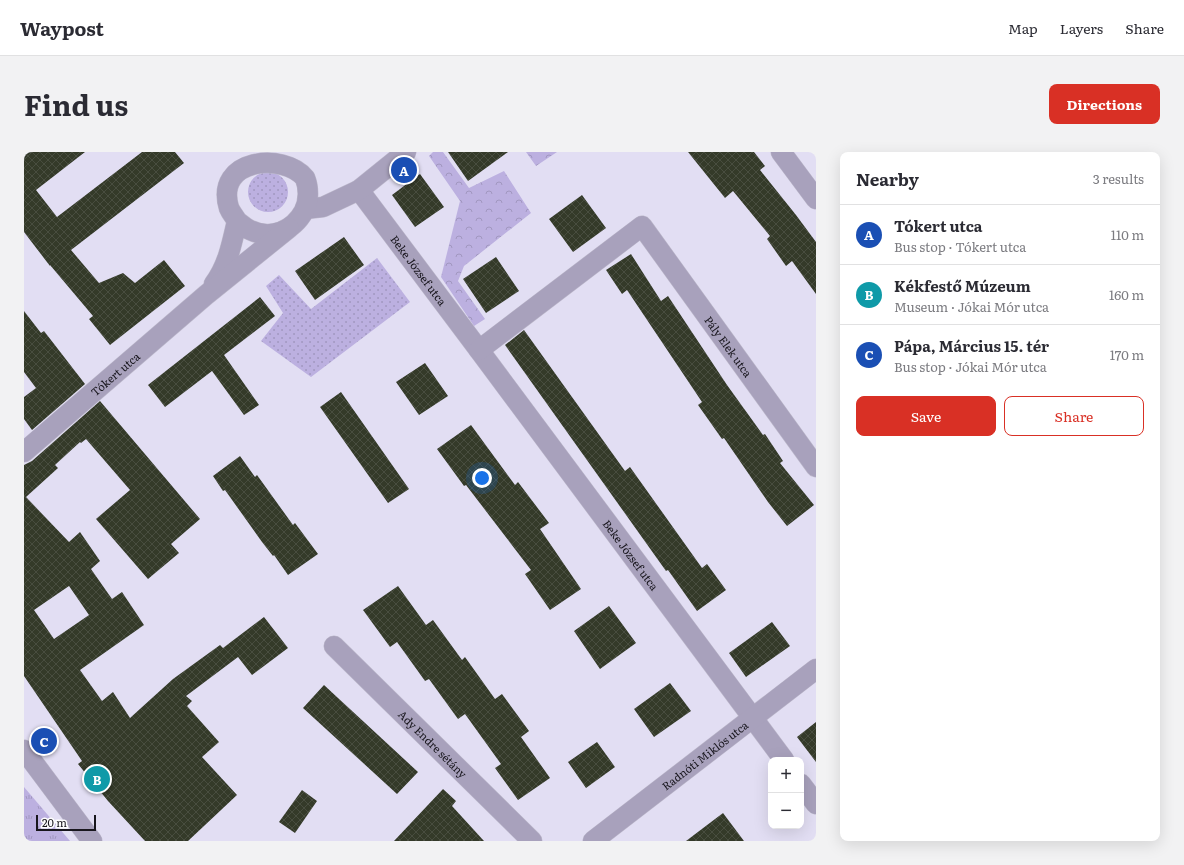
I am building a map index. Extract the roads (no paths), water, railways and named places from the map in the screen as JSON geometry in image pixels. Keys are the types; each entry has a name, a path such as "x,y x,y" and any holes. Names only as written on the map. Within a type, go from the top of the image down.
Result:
{"street":[{"path":"305,209 323,207 359,190 406,152"},
{"path":"781,152 816,199"},
{"name":"Tókert utca","path":"24,452 206,295 299,220 305,209 308,190 307,183 302,172 293,162 282,156 270,153 256,153 244,160 234,170 228,182 227,196 230,210 237,221 226,263 220,275 206,295"},
{"name":"Beke József utca","path":"359,190 782,757"},
{"path":"237,221 248,230 262,234 276,233 289,228"},
{"name":"Pály Elek utca","path":"479,350 642,226 816,467"},
{"name":"Ady Endre sétány","path":"334,646 532,841"},
{"name":"Radnóti Miklós utca","path":"593,841 816,669"},
{"path":"24,750 92,841"},
{"path":"804,788 816,804"}],"place":[{"name":"Tókert utca","path":"404,170"},
{"name":"Pápa, Március 15. tér","path":"44,741"},
{"name":"Kékfestő Múzeum","path":"97,779"}]}
